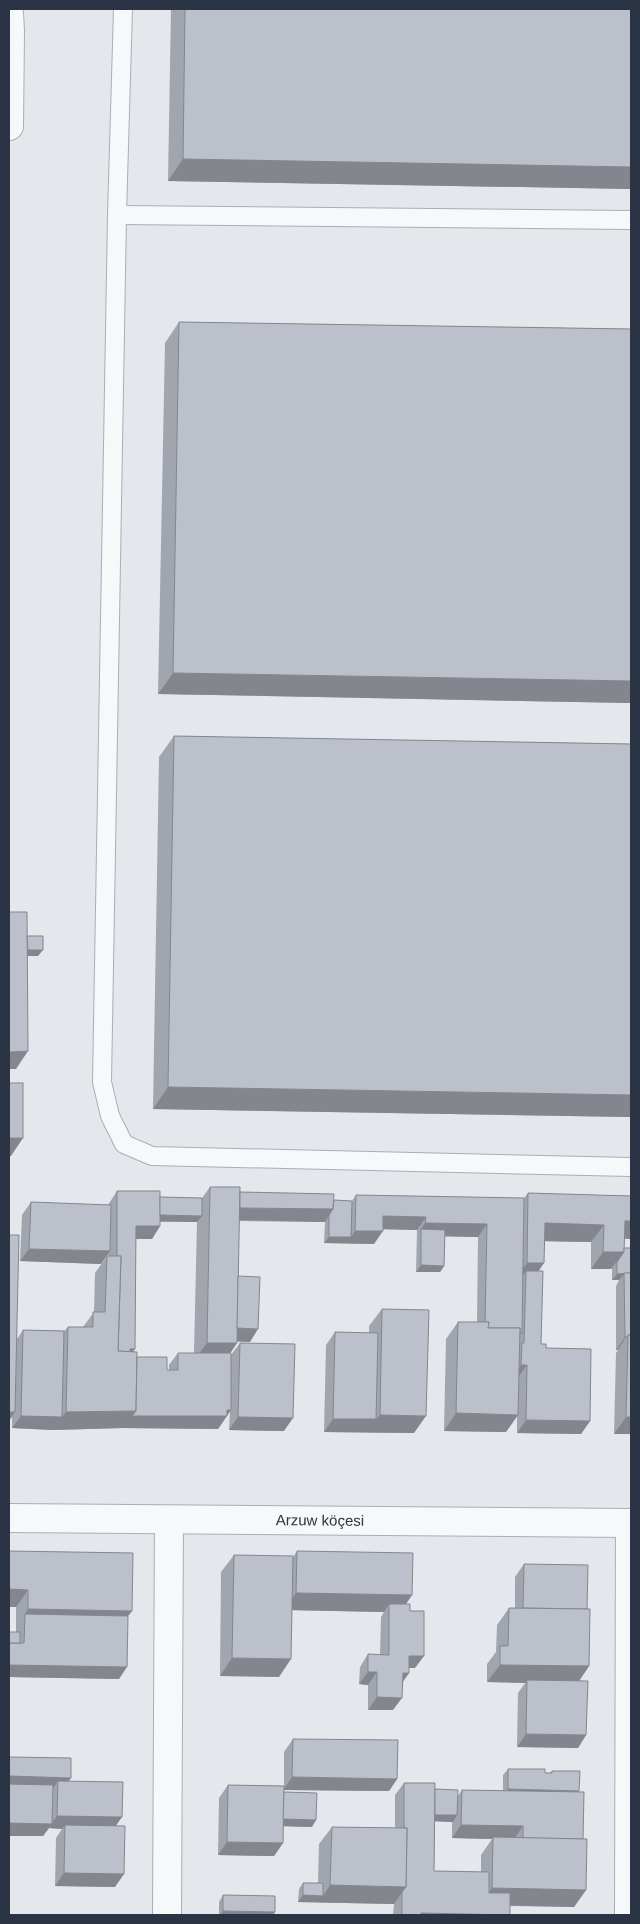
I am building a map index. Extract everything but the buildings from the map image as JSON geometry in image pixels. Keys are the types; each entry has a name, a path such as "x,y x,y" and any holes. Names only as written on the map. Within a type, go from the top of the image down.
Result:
{"street":[{"path":"9,13 9,126"},
{"name":"Arzuw köçesi","path":"9,1518 631,1523"},
{"path":"167,1915 168,1520"},
{"path":"629,1915 631,1523"}],"lane":[{"path":"123,9 117,215 102,1082 110,1116 124,1144 152,1156 631,1167"},
{"path":"117,215 631,220"}]}
